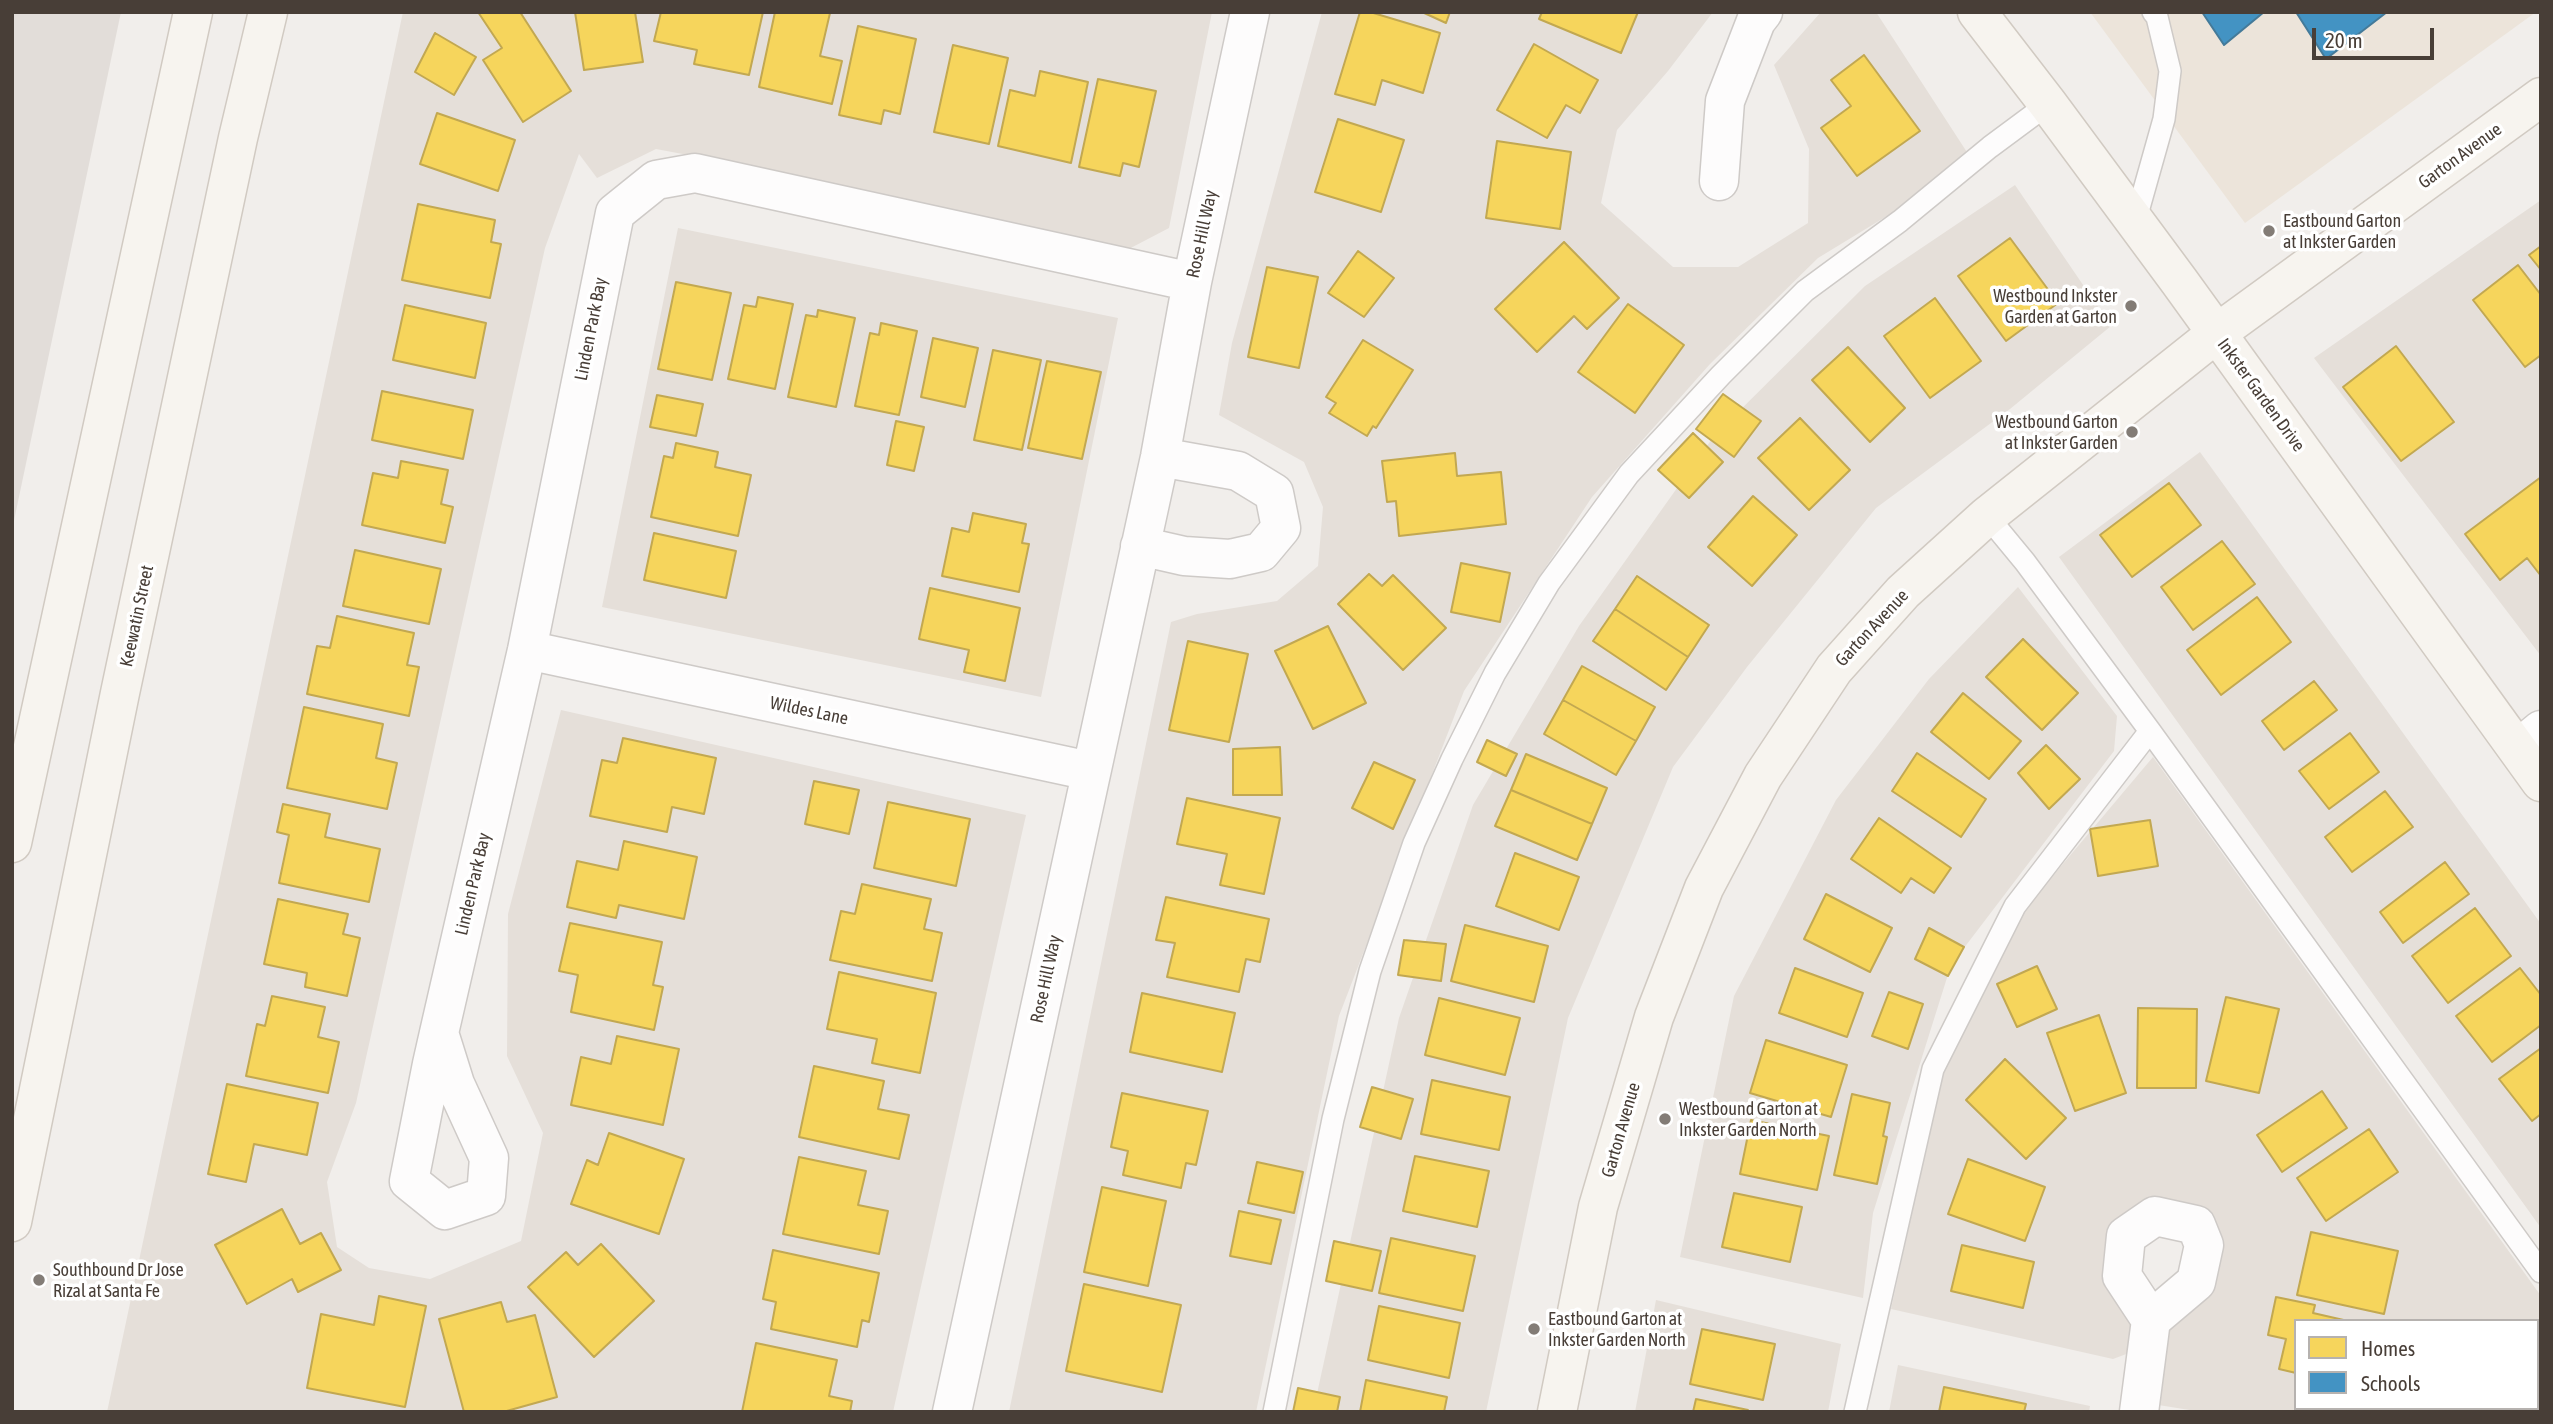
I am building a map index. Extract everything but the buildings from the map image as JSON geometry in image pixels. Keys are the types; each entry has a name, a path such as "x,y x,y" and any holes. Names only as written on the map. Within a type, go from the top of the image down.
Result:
{"street":[{"path":"12,843 192,12"},
{"name":"Keewatin Street","path":"12,1222 123,679 232,165 268,12"},
{"name":"Rose Hill Way","path":"952,1412 1160,457 1192,282 1250,12"},
{"path":"1719,181 1725,101 1756,21 1763,12"},
{"name":"Inkster Garden Drive","path":"1977,12 2217,333 2529,740 2541,782"},
{"name":"Garton Avenue","path":"1557,1412 1598,1207 1654,1017 1704,888 1763,776 1834,668 1903,592 1987,516 2217,333 2541,97"},
{"name":"Linden Park Bay","path":"439,1033 527,650 615,213 656,180 695,173 1192,282"},
{"path":"1140,546 1184,556 1230,559 1261,552 1281,528 1274,493 1238,471 1160,457"},
{"name":"Wildes Lane","path":"527,650 1090,771"},
{"path":"2139,1412 2151,1320"}],"lane":[{"path":"2135,222 2164,118 2169,71 2157,17 2153,12"},
{"path":"1274,1412 1333,1119 1370,971 1414,843 1495,673 1549,583 1629,474 1721,375 1805,291 1900,221 1990,147 2048,104"},
{"path":"1987,516 2025,562 2150,731 2541,1272"},
{"path":"1854,1412 1933,1069 2015,906 2150,731"}],"shaded area":[{"path":"12,12 121,12 12,530"},
{"path":"403,12 1212,12 1169,228 1123,252 656,149 597,178 579,154 545,248 356,1103 327,1182 337,1247 369,1268 430,1279 521,1241 543,1133 507,1056 508,914 561,710 1026,815 893,1412 107,1412"},
{"path":"1322,12 1713,12 1668,71 1617,130 1601,203 1673,267 1738,267 1808,223 1809,149 1774,65 1821,12 1876,12 1974,163 1818,258 1710,364 1592,497 1464,691 1339,1016 1256,1412 1009,1412 1171,622 1197,614 1277,601 1318,566 1323,507 1304,462 1219,415 1232,343"},
{"path":"2090,12 2536,12 2245,223"},
{"path":"2015,185 2111,326 2010,409 1876,508 1747,667 1673,767 1568,1018 1486,1412 1313,1412 1399,1018 1473,805 1579,626 1714,436 1865,286"},
{"path":"2541,200 2541,656 2314,358"},
{"path":"678,228 1118,318 1041,697 602,607"},
{"path":"2200,452 2541,924 2541,1228 2059,557"},
{"path":"2018,587 2117,716 2114,751 1951,965 1873,1213 1863,1298 1680,1257 1734,996 1836,800 1929,679"},
{"path":"2153,757 2541,1296 2541,1412 2202,1412 2146,1403 2163,1320 2215,1245 2117,1229 2136,1317 2129,1353 2113,1359 1891,1309 1943,1071 2025,909"},
{"path":"1656,1300 1841,1344 1828,1412 1635,1412"},
{"path":"1898,1365 2090,1406 2089,1412 1889,1412"}],"place":[{"name":"Eastbound Garton at Inkster Garden","path":"2269,231"},
{"name":"Westbound Inkster Garden at Garton","path":"2131,306"},
{"name":"Westbound Garton at Inkster Garden","path":"2132,432"},
{"name":"Westbound Garton at Inkster Garden North","path":"1665,1119"},
{"name":"Southbound Dr Jose Rizal at Santa Fe","path":"39,1280"},
{"name":"Eastbound Garton at Inkster Garden North","path":"1534,1329"}]}
